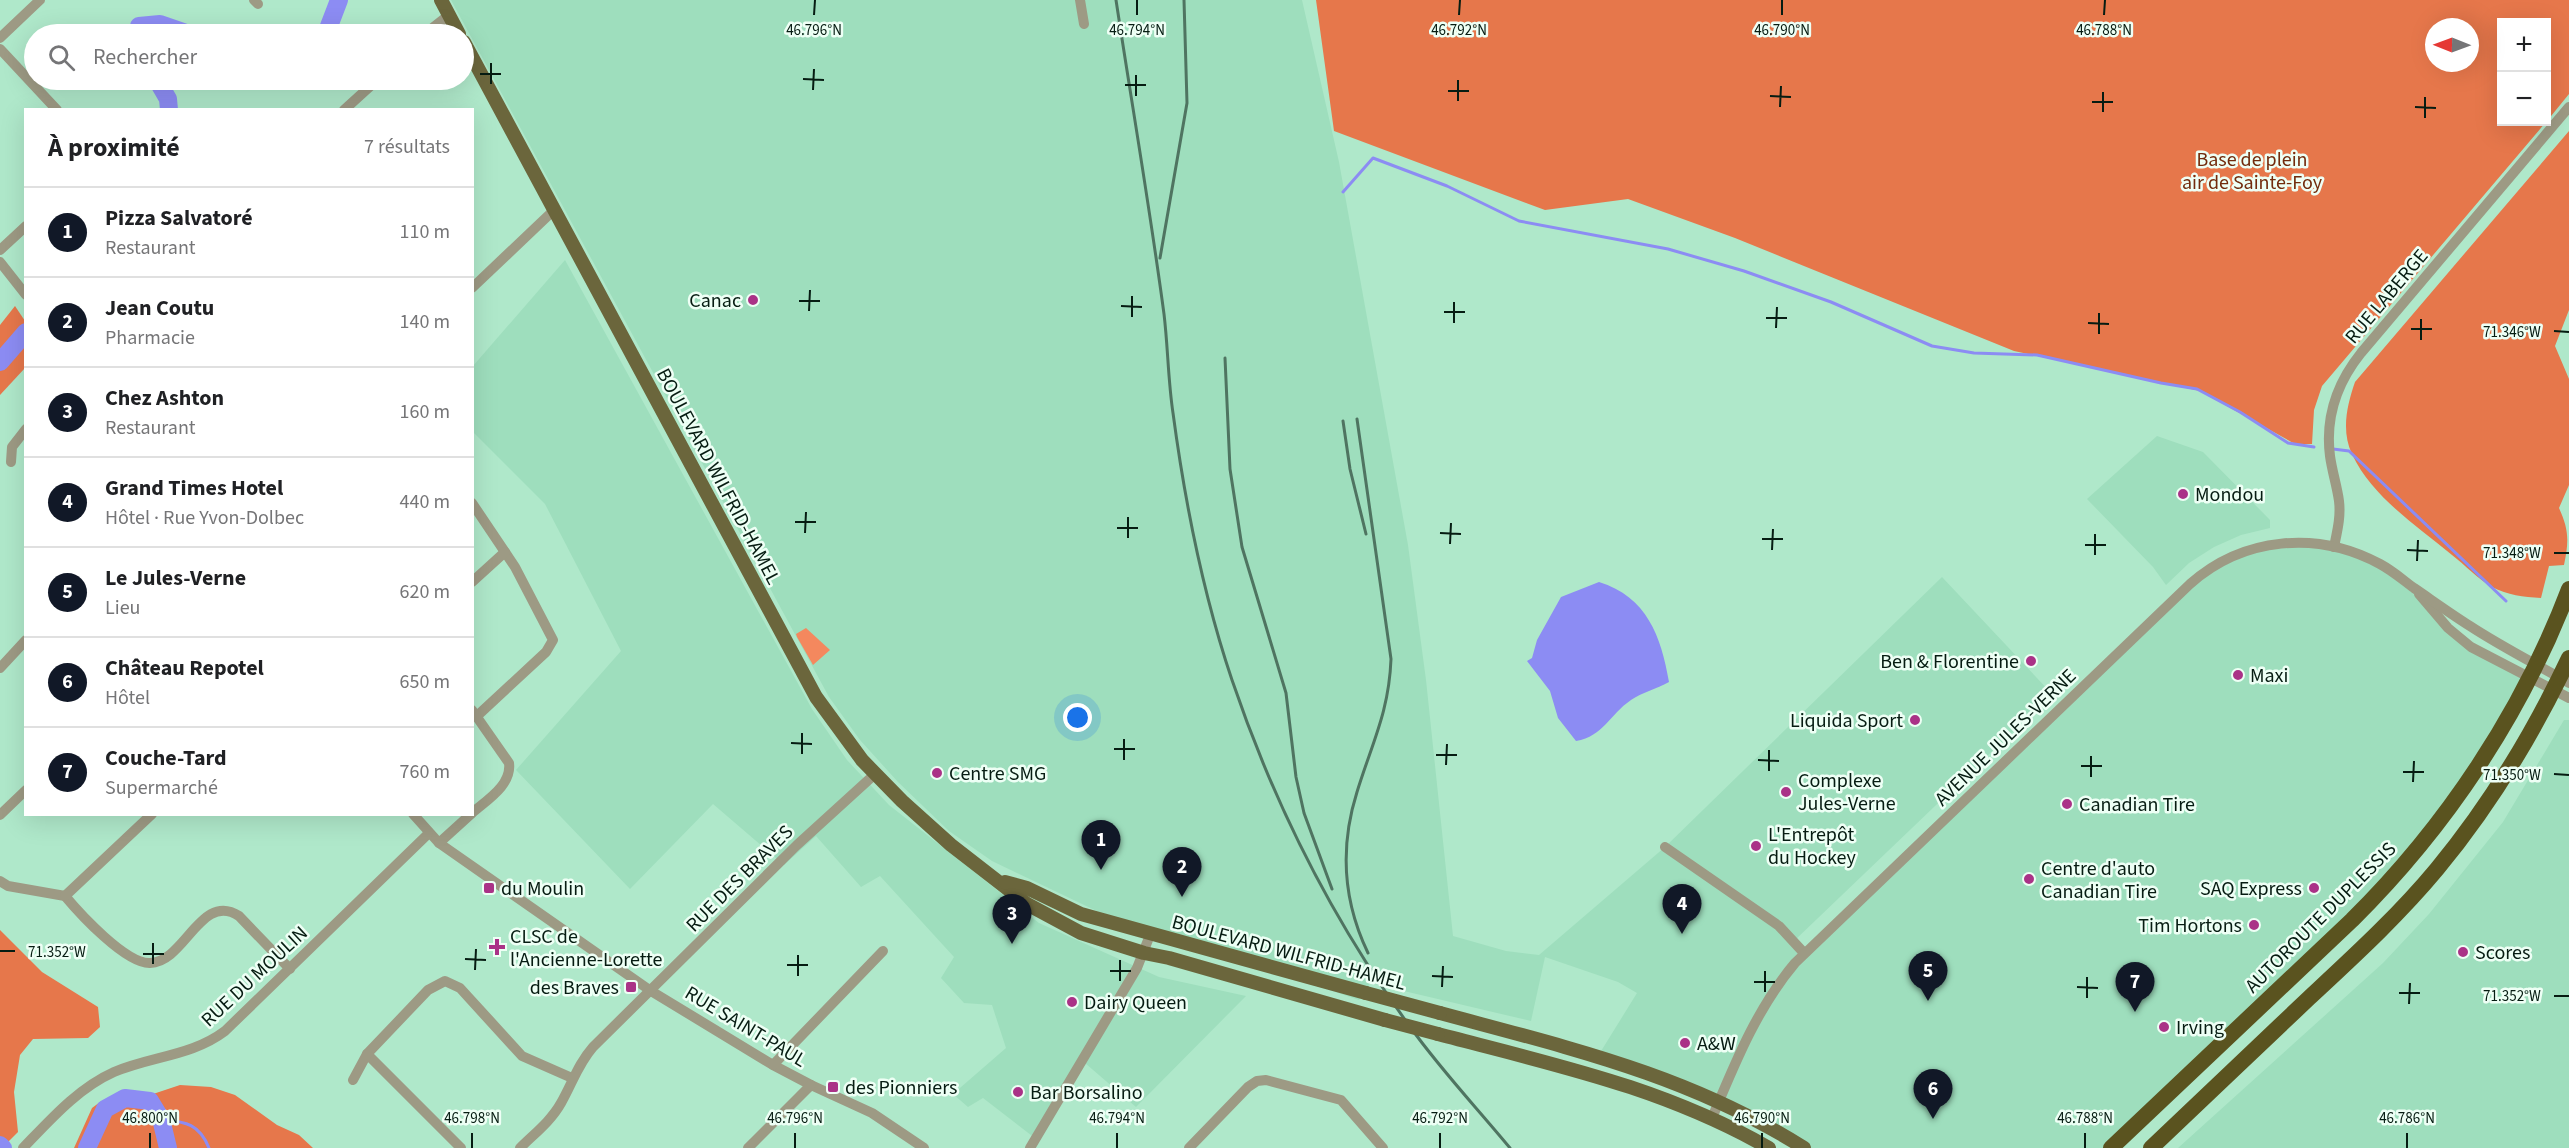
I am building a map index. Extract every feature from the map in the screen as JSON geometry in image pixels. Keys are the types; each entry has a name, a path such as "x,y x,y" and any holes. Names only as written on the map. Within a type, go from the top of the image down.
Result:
{"highway":[{"name":"AUTOROUTE DUPLESSIS","path":"2111,1148 2391,881 2438,824 2496,738 2532,671 2569,589"},
{"path":"2151,1148 2364,947 2419,890 2468,830 2493,794 2561,684 2569,658"}],"main road":[{"path":"441,0 454,24"},
{"name":"BOULEVARD WILFRID-HAMEL","path":"474,61 816,697 840,732 875,774 951,845 1027,903 1081,933 1144,953 1177,960 1385,1020 1619,1082 1712,1118 1769,1148"},
{"name":"BOULEVARD WILFRID-HAMEL","path":"1000,881 1027,888 1081,914 1150,935 1617,1062 1667,1079 1719,1101 1804,1148"}],"street":[{"path":"0,38 40,0"},
{"path":"1080,0 1084,24"},
{"path":"438,24 449,15"},
{"path":"0,49 24,75"},
{"path":"38,90 55,108"},
{"path":"346,108 366,90"},
{"name":"RUE LABERGE","path":"2334,547 2340,503 2330,459 2329,426 2334,400 2345,376 2361,353 2569,107"},
{"path":"474,286 553,211"},
{"path":"0,250 24,228"},
{"path":"0,262 24,293"},
{"path":"11,462 12,447 24,432"},
{"path":"474,506 515,567 553,640 546,652 475,713 509,763 510,770 508,779 474,812"},
{"name":"AVENUE JULES-VERNE","path":"1712,1118 1761,1011 1781,980 1804,953 2197,578 2225,559 2265,545 2294,543 2334,547 2380,564 2532,671 2561,684"},
{"path":"474,580 505,552"},
{"name":"AVENUE JULES-VERNE","path":"2413,587 2433,613 2462,641 2561,684 2569,698"},
{"path":"0,668 24,642"},
{"name":"RUE DES BRAVES","path":"520,1148 550,1119 581,1061 593,1047 797,845 875,774"},
{"path":"0,814 24,792"},
{"path":"65,896 150,816"},
{"name":"RUE SAINT-PAUL","path":"414,816 428,834 439,843 651,991 773,1065 872,1113 924,1148"},
{"path":"439,843 470,816"},
{"name":"RUE DU MOULIN","path":"23,1148 80,1093 103,1077 141,1063 190,1051 210,1041 232,1025 428,834"},
{"path":"1665,848 1779,926 1804,953"},
{"path":"0,881 8,886 65,896 118,948 135,959 149,963 160,961 206,917 214,912 230,910 239,916 290,969"},
{"path":"1030,1148 1136,969 1150,935"},
{"path":"773,1065 883,951"},
{"path":"353,1080 367,1054 428,990 445,981 460,988 522,1056 572,1078"},
{"path":"367,1054 461,1148"},
{"path":"1189,1148 1257,1080 1266,1080 1341,1100 1383,1148"},
{"path":"748,1148 811,1085"}],"shaded area":[{"path":"451,0 1302,0 1339,162 1408,545 1426,680 1453,936 1506,951 1539,955 1665,847 1942,577 2052,694 1794,941 1804,953 2190,584 2242,551 2324,545 2388,569 2448,628 2528,679 2438,824 2111,1148 1804,1148 1779,1133 1598,1056 1637,993 1618,982 1545,957 1531,1021 1370,983 1359,1000 1103,914 992,861 949,831 898,782 860,740 829,697 474,42 474,24 464,24"},
{"path":"565,260 812,709 847,760 889,805 1039,923 1159,977 1246,996 1136,1107 1085,1063 1036,1139 983,1098 968,1107 953,1094 1006,1048 992,1005 964,1003 941,978 954,957 880,876 861,887 816,836 784,865 713,804 630,889 516,770 621,651 545,504 474,433 474,365"},
{"path":"2157,436 2203,452 2270,520 2270,528 2241,535 2214,547 2189,563 2166,585 2153,567 2087,499"},
{"path":"1599,582 1629,597 1649,620 1661,649 1669,682 1631,700 1600,730 1576,741 1558,718 1550,691 1527,661 1532,658 1537,640 1561,597"},
{"path":"806,628 830,650 813,665 796,634"},
{"path":"2564,720 2569,720 2569,1148 2178,1148 2383,963 2429,914 2503,822"}],"green space":[{"name":"Base de plein air de Sainte-Foy","path":"1316,0 2569,0 2569,94 2551,116 2551,18 2497,18 2497,126 2543,126 2322,386 2314,410 2312,444 2295,444 2200,391 2014,351 1735,238 1628,199 1545,210 1334,131"},
{"path":"2569,131 2569,310 2555,346 2569,379 2569,485 2559,508 2565,523 2567,549 2564,565 2549,566 2541,598 2534,598 2510,594 2487,584 2383,497 2371,484 2352,454 2347,436 2346,418 2355,382"},
{"path":"15,306 24,320 24,369 0,395 0,325"},
{"path":"0,930 42,972 98,1007 100,1027 88,1038 33,1039 20,1055 14,1092 18,1132 2,1148 0,1148"},
{"path":"180,1085 211,1087 235,1095 277,1125 299,1135 313,1148 74,1148 92,1108 100,1102 144,1097"}],"waterway":[{"path":"330,24 339,0"},
{"path":"163,90 168,99 169,108"},
{"path":"1343,192 1373,158 1447,186 1519,221 1668,249 1744,271 1831,302 1932,346 1974,353 2037,355 2197,389 2240,412 2288,443 2314,447"},
{"path":"0,362 24,334"},
{"path":"2333,449 2349,451 2506,601"},
{"path":"87,1148 105,1109 125,1098 150,1101 161,1119 168,1148"},
{"path":"161,1119 190,1125 201,1133 209,1148"},
{"path":"0,1145 3,1148"}],"railway":[{"path":"1116,0 1159,275 1171,401 1183,481 1212,615 1232,680 1287,817 1308,861 1356,947 1423,1044 1510,1148"},
{"path":"1160,258 1187,103 1184,0"},
{"path":"1225,358 1230,469 1242,547 1286,693 1296,777 1304,813 1332,889"},
{"path":"1357,419 1391,659 1387,695 1379,727 1357,792 1346,853 1353,914 1368,953"},
{"path":"1343,421 1350,469 1366,534"}],"place":[{"name":"Canac","path":"753,300"},
{"name":"Mondou","path":"2183,494"},
{"name":"Ben & Florentine","path":"2031,661"},
{"name":"Maxi","path":"2238,675"},
{"name":"Liquida Sport","path":"1915,720"},
{"name":"Centre SMG","path":"937,773"},
{"name":"Complexe Jules-Verne","path":"1786,792"},
{"name":"Canadian Tire","path":"2067,804"},
{"name":"L'Entrepôt du Hockey","path":"1756,846"},
{"name":"Pizza Salvatoré","path":"1101,870"},
{"name":"Centre d'auto Canadian Tire","path":"2029,879"},
{"name":"du Moulin","path":"489,888"},
{"name":"SAQ Express","path":"2314,888"},
{"name":"Jean Coutu","path":"1182,897"},
{"name":"Tim Hortons","path":"2254,925"},
{"name":"Grand Times Hotel","path":"1682,934"},
{"name":"Chez Ashton","path":"1012,944"},
{"name":"CLSC de l'Ancienne-Lorette","path":"497,947"},
{"name":"Scores","path":"2463,952"},
{"name":"des Braves","path":"631,987"},
{"name":"Le Jules-Verne","path":"1928,1001"},
{"name":"Dairy Queen","path":"1072,1002"},
{"name":"Couche-Tard","path":"2135,1012"},
{"name":"Irving","path":"2164,1027"},
{"name":"A&W","path":"1685,1043"},
{"name":"des Pionniers","path":"833,1087"},
{"name":"Bar Borsalino","path":"1018,1092"},
{"name":"Château Repotel","path":"1933,1119"}]}
